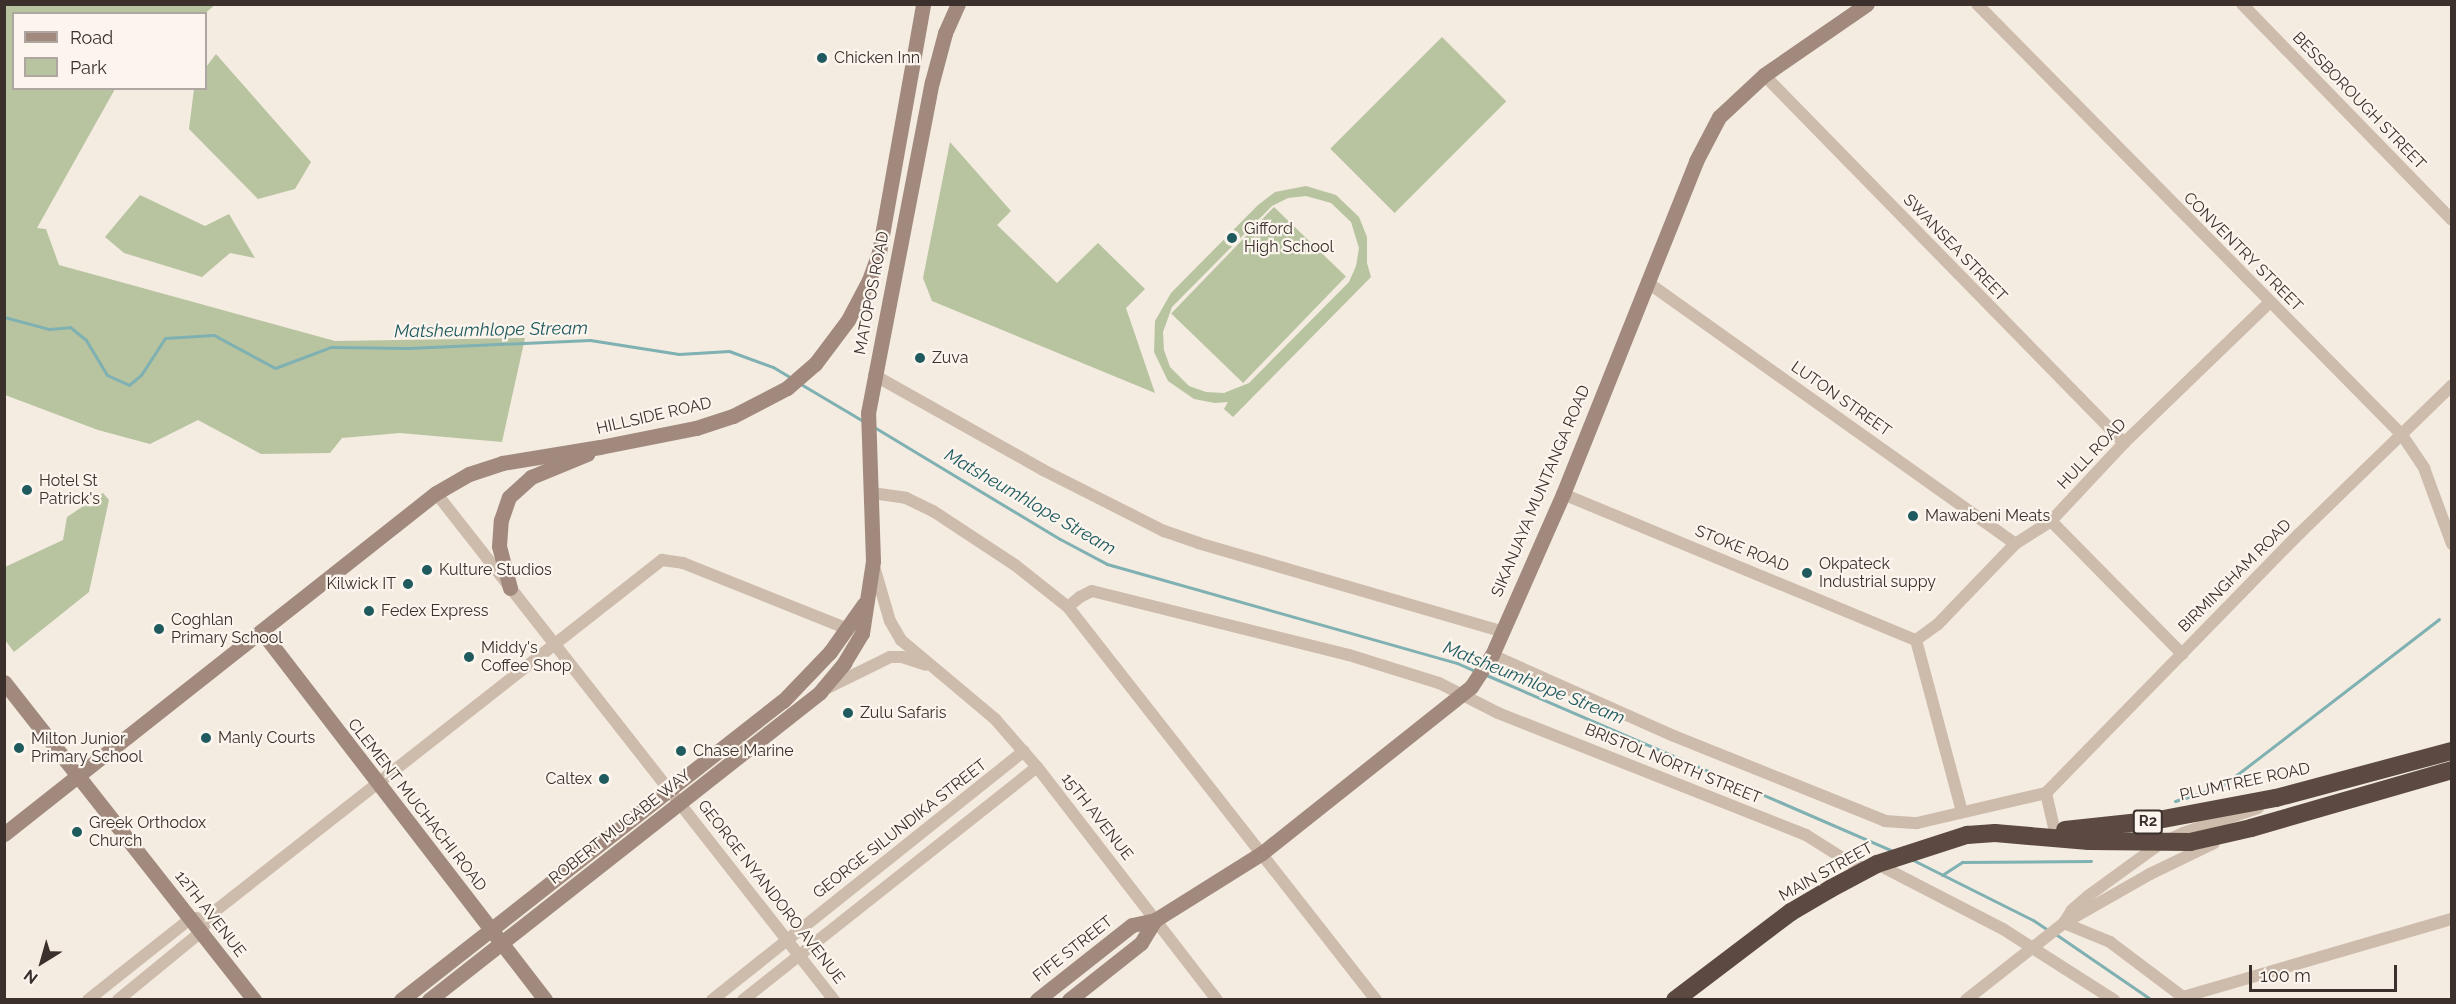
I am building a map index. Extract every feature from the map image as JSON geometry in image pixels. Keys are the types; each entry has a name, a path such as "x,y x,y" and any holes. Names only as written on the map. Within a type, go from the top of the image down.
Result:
{"highway":[{"path":"2432,756 2451,742"},
{"name":"PLUMTREE ROAD","path":"2019,834 2158,820 2276,798 2451,751"},
{"name":"R2","path":"2019,834 2089,841 2190,842 2251,828 2451,770"},
{"path":"2430,776 2451,779"},
{"name":"MAIN STREET","path":"1675,999 1791,912 1879,864 1968,835 2019,834"}],"street":[{"name":"HILLSIDE ROAD","path":"4,834 436,493 469,474 502,463 696,428 724,419 787,388 815,364 848,320 869,280 879,252 923,4"},
{"name":"MATOPOS ROAD","path":"870,594 873,561 872,493 867,436 868,412 932,82 945,33 958,4"},
{"name":"CONVENTRY STREET","path":"1977,4 2268,303 2402,435 2424,468 2451,544"},
{"name":"BESSBOROUGH STREET","path":"2242,4 2451,220"},
{"name":"SIKANJAYA MUNTANGA ROAD","path":"1155,920 1262,852 1467,691 1490,659 1563,494 1696,161 1719,117 1764,75 1867,5"},
{"name":"SWANSEA STREET","path":"1764,75 2124,443"},
{"name":"LUTON STREET","path":"1647,282 2015,544"},
{"name":"HULL ROAD","path":"1916,640 1938,624 2015,544 2051,520 2124,443 2268,303"},
{"path":"874,375 1043,470 1164,531 1198,543 1501,631"},
{"name":"BIRMINGHAM ROAD","path":"2046,793 2451,385"},
{"path":"510,588 499,546 501,520 509,497 531,477 600,447"},
{"name":"GEORGE NYANDORO AVENUE","path":"436,493 834,999"},
{"path":"872,493 906,498 933,511 1015,565 1068,608 1376,999"},
{"name":"STOKE ROAD","path":"1563,494 1916,640"},
{"path":"2051,520 2182,654"},
{"path":"118,999 201,932 210,915 662,560 683,563 848,629"},
{"name":"15TH AVENUE","path":"873,561 890,621 901,640 995,718 1037,767 1217,999"},
{"name":"BRISTOL NORTH STREET","path":"1068,608 1080,597 1092,591 1349,655 1467,691 1498,713 1806,835 1852,864 1879,864 2036,945 2114,999"},
{"name":"ROBERT MUGABE WAY","path":"401,999 783,700 808,678 848,629 870,594"},
{"name":"ROBERT MUGABE WAY","path":"429,999 820,692 844,663 862,633 870,594"},
{"name":"CLEMENT MUCHACHI ROAD","path":"262,632 545,999"},
{"path":"1916,640 1962,812"},
{"name":"15TH AVENUE","path":"820,692 890,657 902,657 936,668"},
{"path":"1490,659 1874,818 1893,823 1917,823 2046,793 2055,831"},
{"name":"12TH AVENUE","path":"4,682 254,999"},
{"name":"GEORGE SILUNDIKA STREET","path":"712,999 1024,751"},
{"path":"742,999 1037,767"},
{"path":"2062,924 2082,901 2162,843 2184,833 2261,807 2276,798"},
{"path":"1966,999 2062,924 2176,860 2251,828"},
{"path":"88,999 190,919 210,915"},
{"path":"2062,924 2110,942 2185,998 2451,919"},
{"path":"1069,999 1141,943 1155,920"},
{"name":"FIFE STREET","path":"1037,999 1132,926 1155,920"}],"green space":[{"path":"4,5 215,5 206,12 12,12 12,90 114,90 37,228 46,229 59,265 335,341 525,338 502,442 400,433 342,438 330,453 261,454 198,420 150,444 98,430 5,395"},
{"path":"1442,37 1506,101 1395,213 1330,149"},
{"path":"216,54 311,162 295,189 258,199 189,129 194,90 207,90 207,66"},
{"path":"950,142 1011,211 997,225 1057,283 1098,243 1145,289 1126,308 1155,393 932,301 923,278"},
{"path":"1306,186 1336,195 1359,217 1367,237 1367,263 1371,277 1233,417 1224,409 1228,402 1215,403 1194,399 1168,381 1154,352 1155,321 1171,293 1258,205 1275,192","holes":["1306,196 1331,203 1351,222 1359,248 1356,266 1349,282 1249,383 1224,393 1206,392 1189,386 1170,367 1164,350 1163,332 1172,307 1272,206 1288,198"]},
{"path":"140,195 205,226 229,214 255,258 230,253 202,277 124,253 105,237"},
{"path":"1274,207 1346,276 1243,383 1171,313"},
{"path":"103,493 109,500 89,592 14,652 5,640 5,567 63,540 67,517"}],"waterway":[{"name":"Matsheumhlope Stream","path":"4,317 49,329 70,327 86,340 107,375 129,385 141,375 165,338 214,335 275,368 331,347 408,348 590,340 679,354 729,351 773,367 791,378"},
{"name":"Matsheumhlope Stream","path":"799,383 863,421"},
{"name":"Matsheumhlope Stream","path":"874,427 1060,539 1107,564 1457,663 1475,671"},
{"path":"2175,801 2221,787 2439,619"},
{"name":"Matsheumhlope Stream","path":"1484,674 1894,851"},
{"name":"Matsheumhlope Stream","path":"1913,860 2033,920 2048,930"},
{"path":"1942,875 1962,862 2091,861"},
{"name":"Matsheumhlope Stream","path":"2054,933 2152,1000"}],"place":[{"name":"Chicken Inn","path":"822,58"},
{"name":"Gifford High School","path":"1232,238"},
{"name":"Zuva","path":"920,358"},
{"name":"Hotel St Patrick's","path":"27,490"},
{"name":"Mawabeni Meats","path":"1913,516"},
{"name":"Kulture Studios","path":"427,570"},
{"name":"Okpateck Industrial suppy","path":"1807,573"},
{"name":"Kilwick IT","path":"408,584"},
{"name":"Fedex Express","path":"369,611"},
{"name":"Coghlan Primary School","path":"159,629"},
{"name":"Middy's Coffee Shop","path":"469,657"},
{"name":"Zulu Safaris","path":"848,713"},
{"name":"Manly Courts","path":"206,738"},
{"name":"Milton Junior Primary School","path":"19,748"},
{"name":"Chase Marine","path":"681,751"},
{"name":"Caltex","path":"604,779"},
{"name":"Greek Orthodox Church","path":"77,832"}]}
